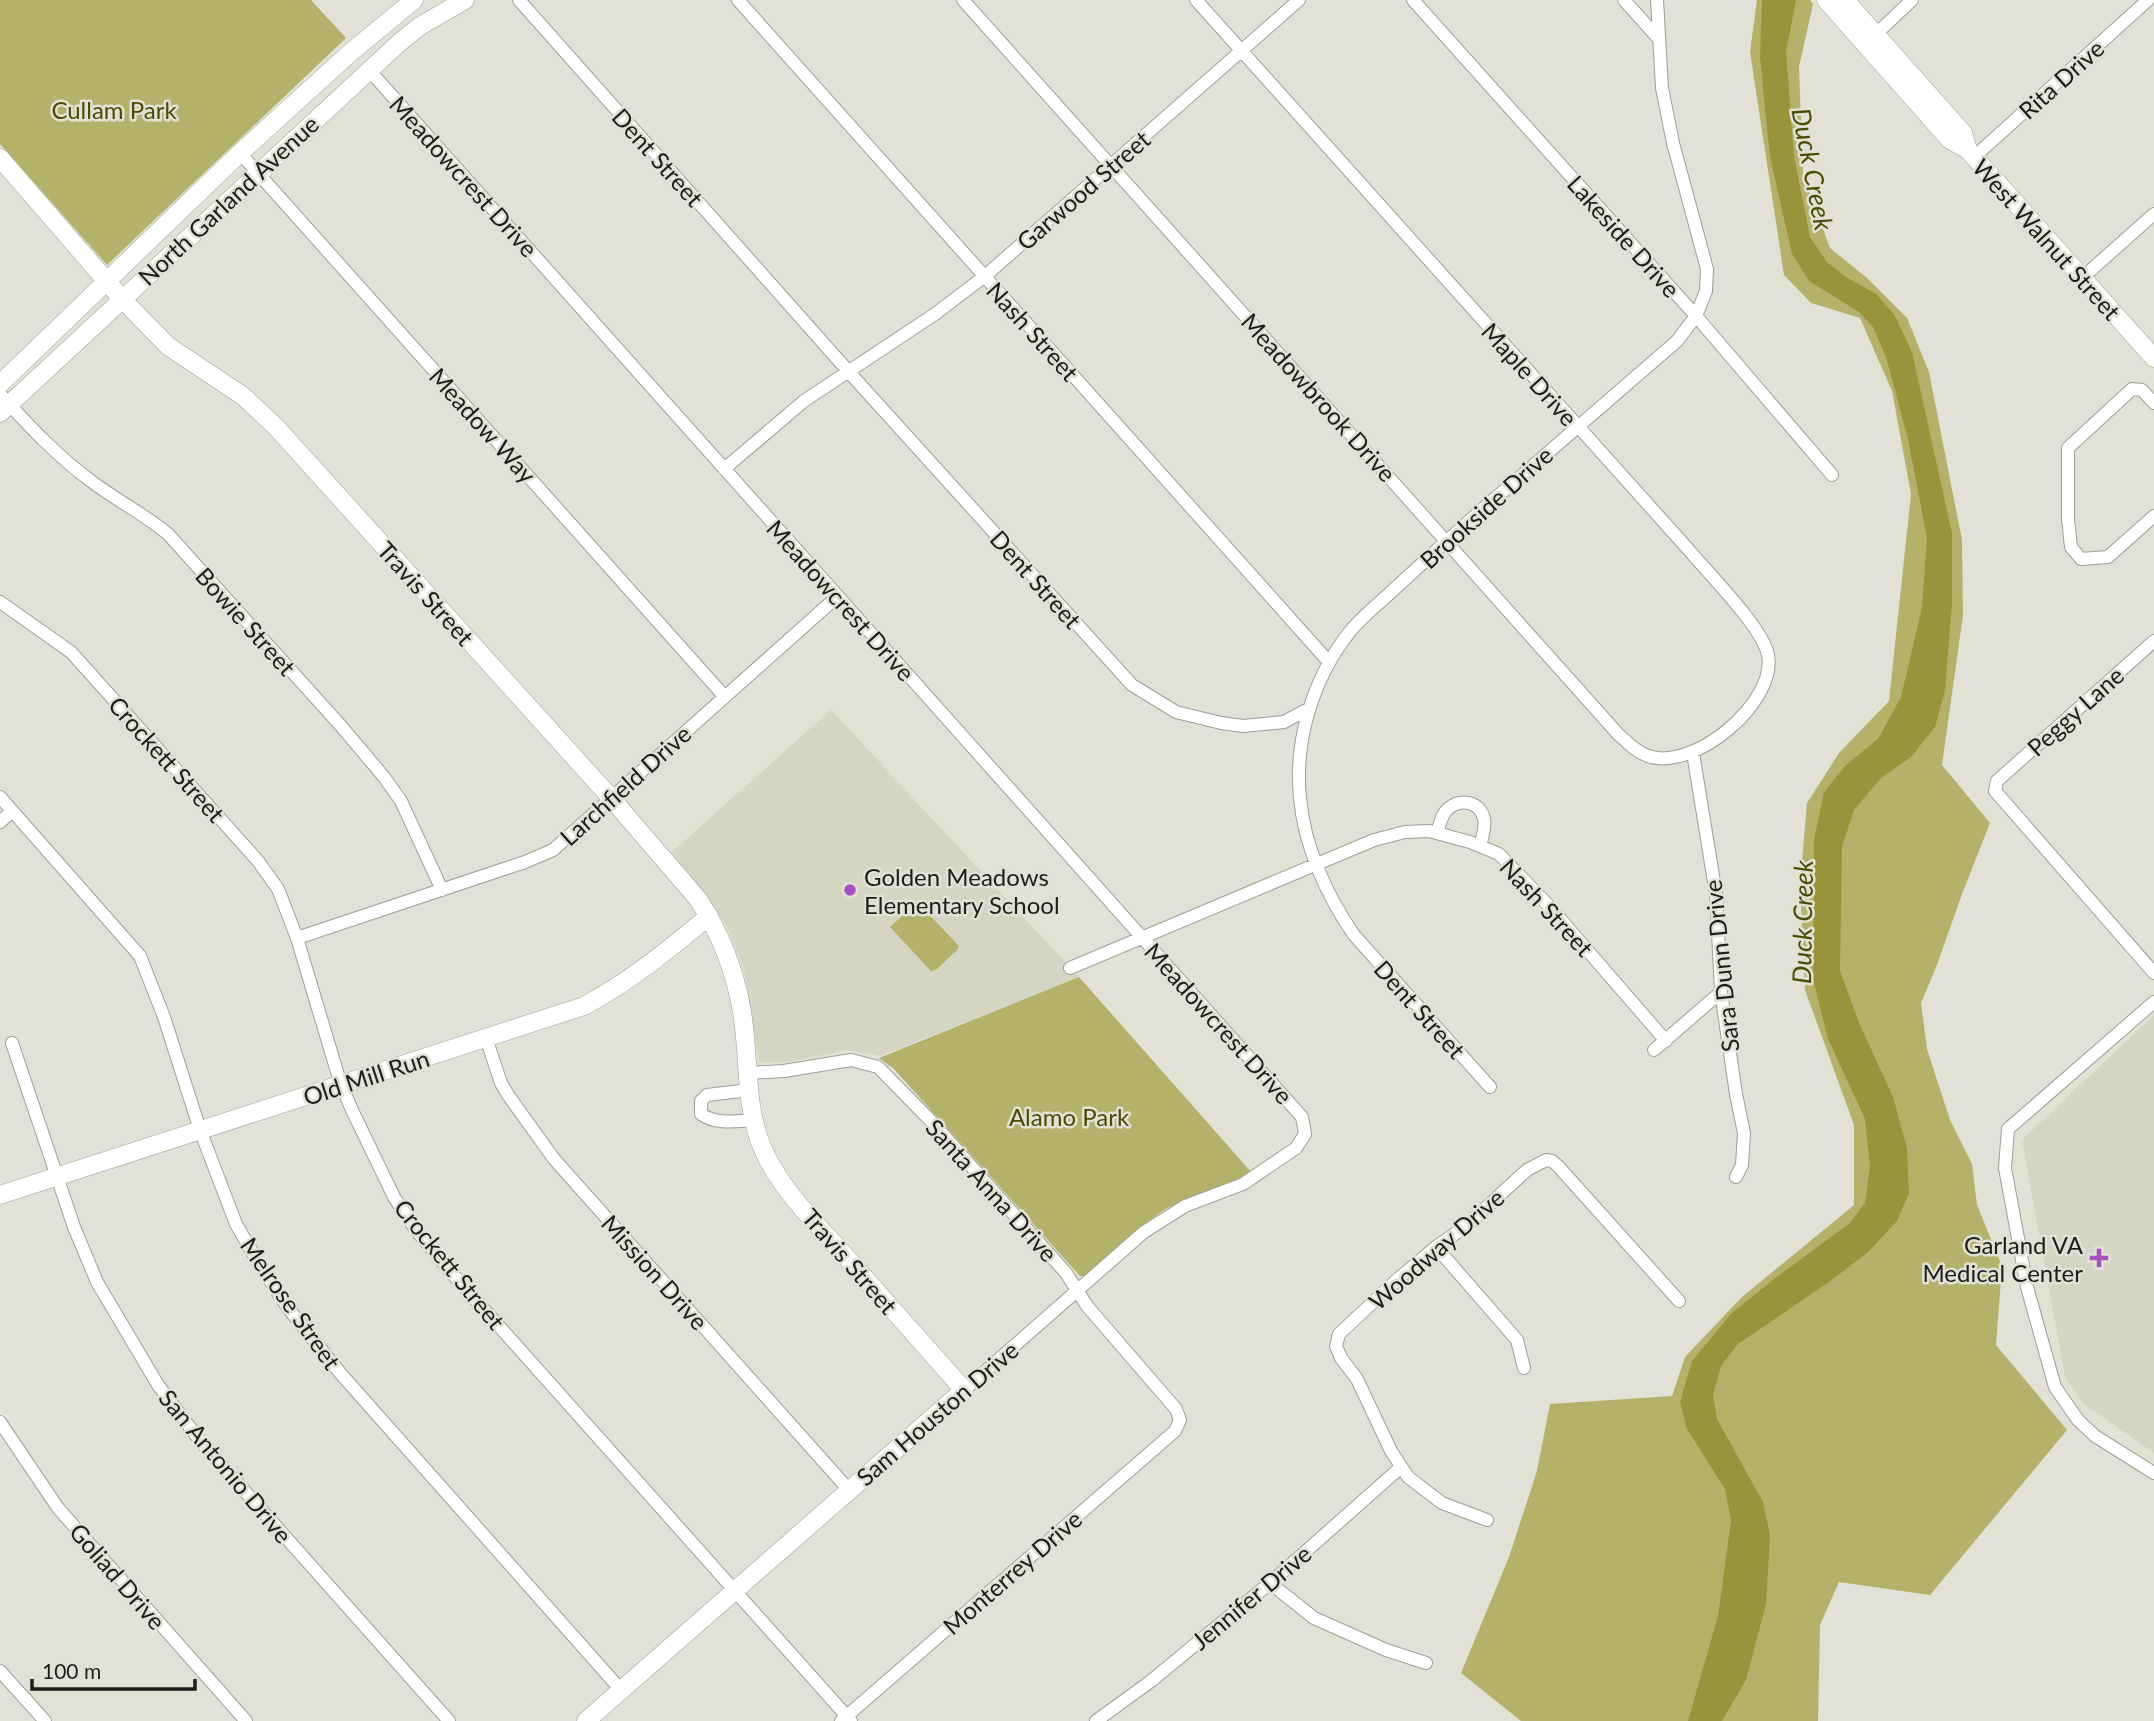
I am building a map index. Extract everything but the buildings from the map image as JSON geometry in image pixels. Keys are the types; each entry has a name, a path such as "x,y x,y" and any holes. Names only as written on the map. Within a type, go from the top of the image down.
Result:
{"street":[{"name":"North Garland Avenue","path":"0,384 240,153 357,47 414,0"},
{"name":"North Garland Avenue","path":"3,404 122,299 369,70 420,26 466,0"},
{"name":"Dent Street","path":"519,0 848,371 1132,685 1176,712 1244,726 1284,722 1310,708"},
{"name":"Nash Street","path":"738,0 1328,661"},
{"name":"Meadowbrook Drive","path":"963,0 1631,746 1649,756 1671,758 1693,753"},
{"name":"Maple Drive","path":"1196,0 1688,549 1762,638 1768,657 1768,677 1761,694 1747,713 1693,753"},
{"name":"Garwood Street","path":"724,469 804,401 935,314 985,276 1299,0"},
{"name":"Lakeside Drive","path":"1413,0 1696,316 1832,475"},
{"path":"1624,0 1658,38"},
{"name":"Brookside Drive","path":"1310,708 1328,661 1350,631 1447,540 1677,341 1696,316 1706,291 1707,269 1673,143 1662,88 1657,0"},
{"name":"West Walnut Street","path":"1826,0 1950,140 1971,154 2154,358"},
{"name":"West Walnut Street","path":"1845,0 1963,133 1971,154"},
{"path":"1875,34 1912,0"},
{"name":"Rita Drive","path":"1971,154 2148,0"},
{"path":"357,47 369,70"},
{"name":"Meadowcrest Drive","path":"369,70 1284,1095 1302,1117 1305,1134"},
{"name":"Meadow Way","path":"240,153 725,696"},
{"name":"Travis Street","path":"0,158 122,299 169,346 243,396 276,427 688,886 709,916 730,960 742,1011 748,1082 755,1120 759,1139 774,1170 799,1204 964,1390"},
{"path":"2082,278 2154,214"},
{"path":"2154,403 2142,390 2132,389 2068,448 2068,519 2071,547 2081,559 2108,557 2154,516"},
{"name":"Bowie Street","path":"3,404 90,481 168,534 384,777 401,801 442,890"},
{"name":"Larchfield Drive","path":"297,938 554,850 838,596"},
{"name":"Crockett Street","path":"0,603 71,652 258,861 278,890 297,938 341,1085 394,1197 416,1230 846,1719"},
{"name":"Peggy Lane","path":"2154,641 1997,781 1996,791 2154,973"},
{"name":"Dent Street","path":"1310,708 1301,750 1300,798 1316,864 1337,911 1354,935 1490,1087"},
{"name":"Sara Dunn Drive","path":"1693,753 1716,894 1721,992 1744,1133 1742,1165 1736,1177"},
{"name":"Melrose Street","path":"0,797 140,956 164,1017 200,1130 236,1224 257,1262 288,1308 341,1374 621,1690"},
{"path":"1437,834 1443,815 1449,808 1460,803 1470,803 1478,807 1485,822 1480,846"},
{"path":"0,822 12,811"},
{"name":"Nash Street","path":"1316,864 1384,837 1405,832 1429,831 1499,854 1549,906 1666,1041"},
{"path":"1070,968 1316,864"},
{"name":"Old Mill Run","path":"0,1195 584,1006 646,968 709,916"},
{"path":"1654,1049 1721,992"},
{"path":"2154,1002 2008,1129 2005,1168 2027,1287 2055,1387 2078,1420 2095,1436 2154,1473"},
{"name":"Mission Drive","path":"486,1038 501,1083 554,1159 849,1490"},
{"name":"San Antonio Drive","path":"12,1043 74,1227 97,1282 158,1385 201,1442 450,1721"},
{"name":"Santa Anna Drive","path":"748,1082 784,1071 851,1060 878,1067 930,1120 1066,1273 1087,1306 1176,1409 1180,1420"},
{"path":"748,1082 707,1095 701,1101 701,1114 707,1119 720,1121 755,1120"},
{"name":"Sam Houston Drive","path":"586,1721 1144,1232 1185,1206 1243,1184 1296,1148 1303,1141 1305,1134"},
{"name":"Woodway Drive","path":"1401,1468 1357,1379 1341,1359 1336,1346 1339,1334 1399,1278 1466,1226 1527,1170 1546,1160 1558,1166 1679,1301"},
{"path":"1436,1247 1517,1340 1524,1368"},
{"name":"Monterrey Drive","path":"846,1719 1175,1431 1180,1420"},
{"name":"Goliad Drive","path":"0,1422 58,1508 246,1721"},
{"path":"1401,1468 1416,1484 1442,1503 1487,1520"},
{"name":"Jennifer Drive","path":"1096,1721 1142,1689 1270,1583 1401,1468"},
{"path":"1270,1583 1314,1618 1386,1650 1426,1663"},
{"path":"0,1671 45,1721"}],"shaded area":[{"path":"1762,0 1796,0 1786,52 1794,156 1810,237 1827,262 1846,277 1876,294 1894,314 1912,352 1952,533 1952,605 1945,691 1935,727 1911,757 1881,778 1854,810 1842,847 1840,971 1860,1025 1893,1097 1907,1148 1909,1193 1897,1221 1867,1253 1738,1344 1721,1366 1713,1395 1717,1419 1763,1502 1770,1535 1766,1604 1746,1680 1722,1721 1688,1721 1718,1616 1731,1521 1725,1489 1687,1429 1680,1402 1692,1361 1731,1314 1850,1223 1865,1203 1870,1166 1865,1119 1828,1039 1813,979 1814,840 1824,792 1846,765 1878,739 1901,697 1922,607 1927,538 1908,439 1886,357 1873,327 1859,312 1809,281 1792,254 1770,157 1760,57"},
{"name":"Golden Meadows Elementary School","path":"831,710 1079,977 880,1056 848,1050 788,1062 759,1062 744,970 727,926 672,852"},
{"name":"Garland VA Medical Center","path":"2154,1015 2154,1453 2084,1404 2065,1377 2022,1140"}],"green space":[{"name":"Cullam Park","path":"0,0 311,0 346,38 107,265 0,144"},
{"path":"1757,0 1810,0 1813,4 1799,67 1803,175 1830,248 1867,278 1907,318 1929,372 1962,540 1963,615 1942,765 1990,823 1921,1003 1927,1049 1950,1120 1972,1164 1977,1205 2002,1266 1996,1345 2067,1430 1930,1595 1839,1582 1820,1625 1818,1721 1521,1721 1461,1673 1509,1557 1537,1471 1550,1404 1672,1396 1685,1357 1742,1297 1854,1205 1854,1125 1805,990 1800,885 1807,803 1839,753 1889,701 1911,494 1892,391 1860,318 1811,303 1784,275 1750,52"},
{"path":"915,904 921,906 959,946 936,970 931,971 890,927"},
{"name":"Alamo Park","path":"1079,977 1252,1173 1167,1208 1141,1226 1084,1276 1080,1276 894,1069 879,1058"}],"place":[{"name":"Golden Meadows Elementary School","path":"850,890"},
{"name":"Garland VA Medical Center","path":"2099,1258"}],"water label":[{"name":"Duck Creek","path":"1813,169"},
{"name":"Duck Creek","path":"1802,922"}]}
